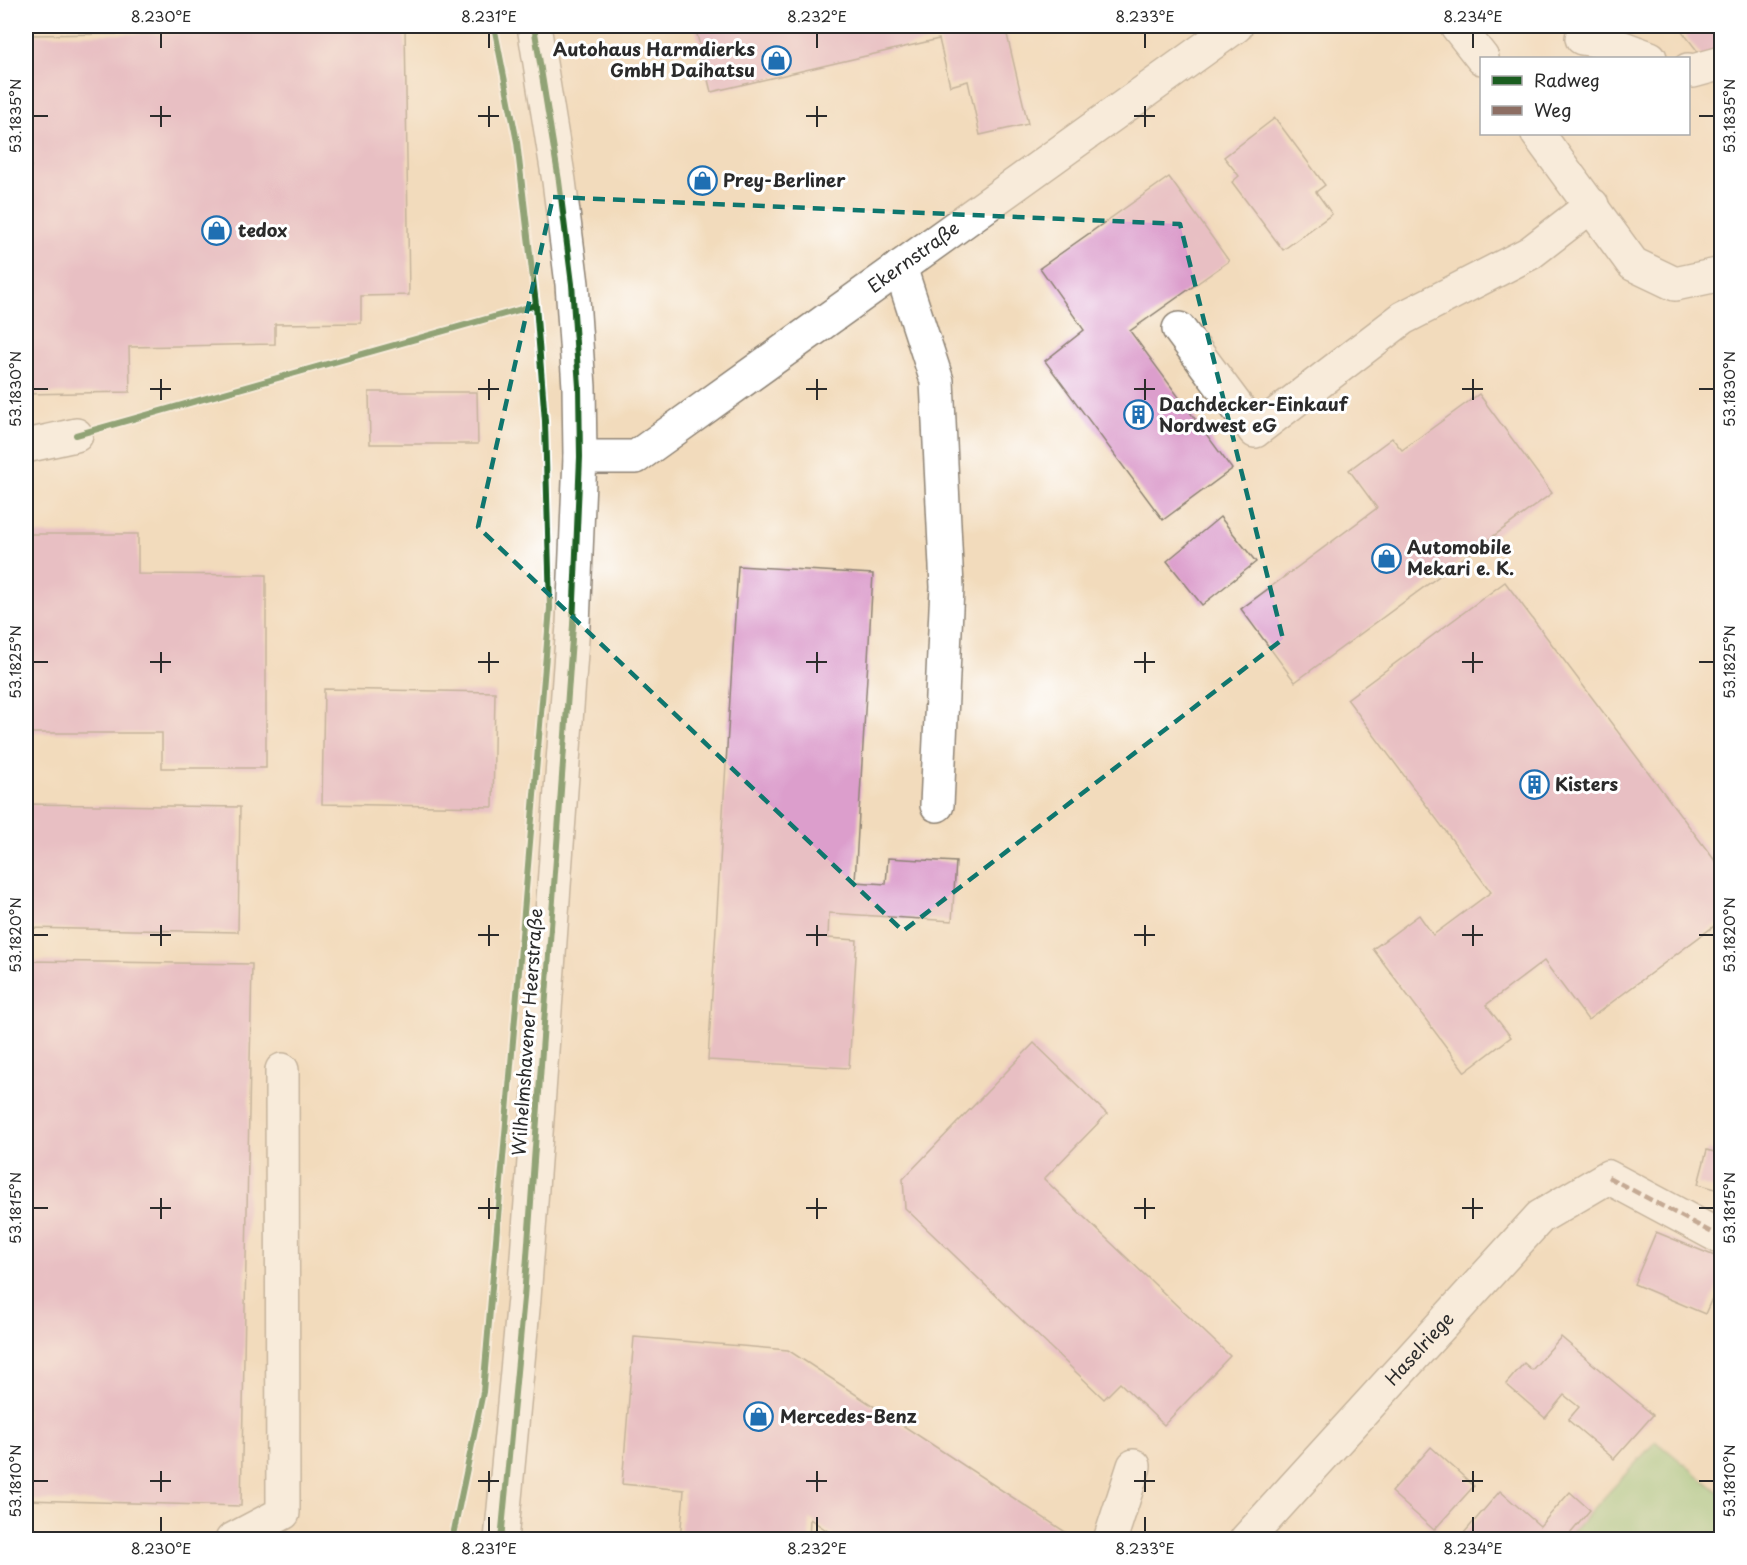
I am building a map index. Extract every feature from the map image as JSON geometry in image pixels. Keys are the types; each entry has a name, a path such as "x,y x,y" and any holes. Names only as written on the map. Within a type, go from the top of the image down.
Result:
{"street":[{"name":"Wilhelmshavener Heerstraße","path":"501,1539 524,1298 543,1038 573,625 580,457 579,387 572,284 559,181 534,26"},
{"name":"Ekernstraße","path":"580,457 636,457 1236,26"},
{"path":"1457,26 1481,57"},
{"path":"1578,41 1607,42 1647,57"},
{"path":"1690,70 1722,63"},
{"path":"1539,135 1633,264 1675,284 1722,274"},
{"path":"1179,328 1255,431 1404,318 1530,253 1592,205"},
{"path":"900,267 937,381 947,587 937,805"},
{"path":"26,446 76,435"},
{"path":"232,1539 283,1513 282,1070"},
{"name":"Haselriege","path":"1246,1539 1540,1218 1608,1177 1722,1238"},
{"path":"1110,1539 1134,1466"}],"highlighted area":[{"path":"553,197 1180,224 1283,639 903,931 478,527"}],"green space":[{"path":"1656,1441 1721,1494 1721,1539 1565,1540"}],"building":[{"name":"tedox","path":"204,26 405,26 409,295 361,296 361,323 275,324 275,344 129,347 130,392 26,394 26,167 31,167 29,35 204,33"},
{"name":"Autohaus Harmdierks GmbH Daihatsu","path":"695,26 1005,26 1028,124 980,135 968,81 950,86 939,39 711,92"},
{"path":"1678,26 1722,26 1722,57 1709,66"},
{"path":"1275,118 1325,185 1316,192 1332,214 1283,250 1232,182 1239,176 1224,157"},
{"path":"1169,177 1229,261 1130,331 1232,469 1163,520 1045,361 1084,330 1040,268"},
{"path":"369,392 477,392 478,444 370,444"},
{"name":"Automobile Mekari e. K.","path":"1479,394 1552,493 1295,682 1241,609 1377,508 1349,470 1392,438 1402,450"},
{"path":"1220,517 1256,562 1202,605 1167,561"},
{"path":"26,534 138,534 138,574 266,575 266,768 162,768 162,733 26,733"},
{"path":"738,566 873,574 855,882 886,884 888,858 956,862 952,921 829,913 828,938 857,940 849,1068 708,1060"},
{"name":"Kisters","path":"1505,582 1722,870 1722,920 1588,1020 1544,961 1486,1005 1511,1037 1465,1072 1373,949 1419,915 1433,935 1491,892 1347,699"},
{"path":"324,689 495,692 493,807 322,804"},
{"path":"26,804 240,807 238,932 26,928"},
{"path":"26,961 252,964 241,1506 26,1500"},
{"path":"1034,1043 1107,1114 1044,1179 1230,1356 1164,1425 1120,1383 1104,1399 905,1208 903,1179"},
{"path":"1707,1150 1722,1154 1722,1191 1698,1184"},
{"path":"1656,1232 1722,1259 1722,1276 1705,1314 1634,1284"},
{"name":"Mercedes-Benz","path":"634,1337 788,1350 1073,1537 1071,1540 841,1540 810,1519 809,1540 680,1540 684,1490 622,1484"},
{"path":"1561,1337 1653,1415 1614,1459 1568,1420 1579,1407 1564,1395 1545,1418 1506,1384 1524,1363 1532,1370"},
{"path":"1431,1447 1474,1486 1434,1530 1391,1492"},
{"path":"1500,1491 1540,1526 1570,1492 1590,1510 1565,1540 1551,1540 1547,1536 1543,1540 1458,1540"}],"marked path":[{"path":"1608,1177 1722,1238"}],"cycle path":[{"path":"452,1540 483,1392 550,608 545,421 536,305 517,142 494,26"},
{"path":"501,1540 524,1298 573,625 580,457 579,387 572,284 559,181 534,26"},
{"path":"76,435 536,305"}],"place":[{"name":"Autohaus Harmdierks GmbH Daihatsu","path":"776,60"},
{"name":"Prey-Berliner","path":"702,181"},
{"name":"tedox","path":"217,231"},
{"name":"Dachdecker-Einkauf Nordwest eG","path":"1138,415"},
{"name":"Automobile Mekari e. K.","path":"1386,558"},
{"name":"Kisters","path":"1534,785"},
{"name":"Mercedes-Benz","path":"759,1417"}]}
